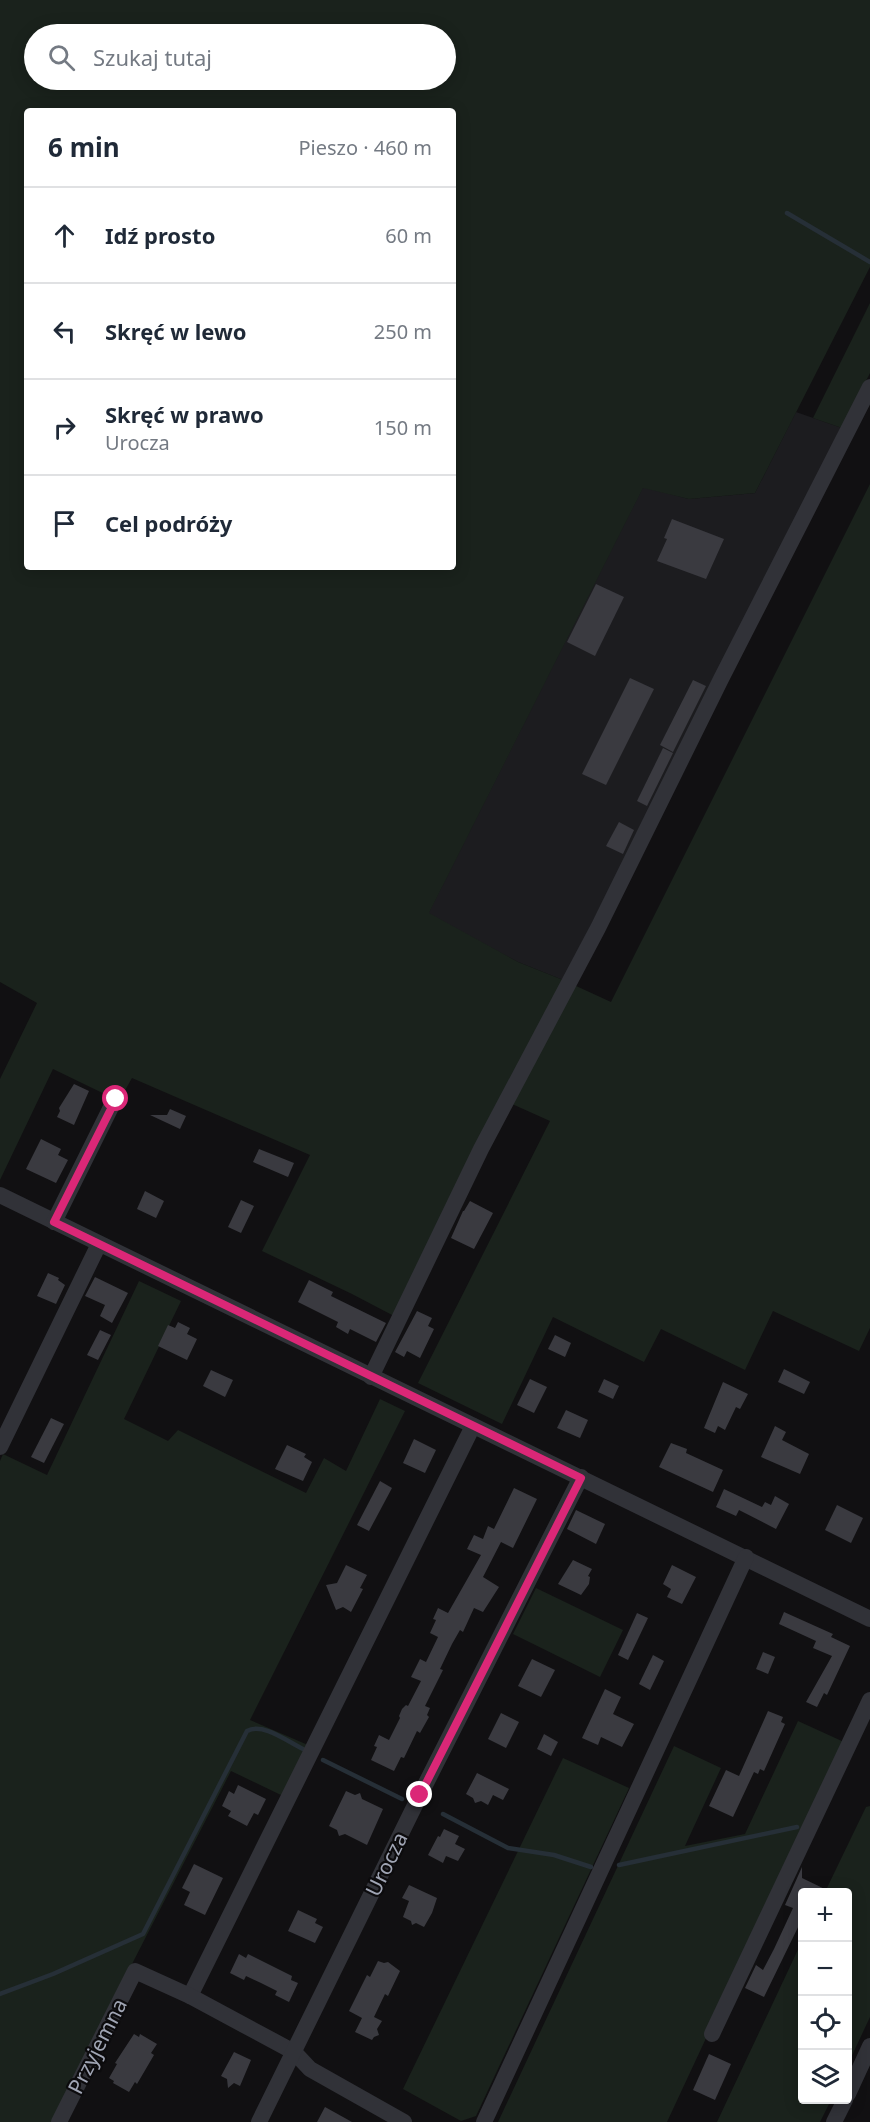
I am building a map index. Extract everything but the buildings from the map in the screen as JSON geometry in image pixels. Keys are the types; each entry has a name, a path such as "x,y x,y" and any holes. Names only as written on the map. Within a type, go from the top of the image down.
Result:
{"street":[{"path":"371,1377 481,1149 598,928 726,668 870,387"},
{"path":"54,1222 116,1099"},
{"path":"0,1195 870,1619"},
{"path":"0,1447 99,1244"},
{"path":"404,2122 310,2069 294,2052 190,1996 473,1426"},
{"name":"Urocza","path":"259,2122 420,1795 581,1478"},
{"path":"484,2122 746,1557"},
{"path":"712,2034 870,1700"},
{"name":"Przyjemna","path":"59,2122 135,1971 190,1996"},
{"path":"852,2085 870,2046"},
{"path":"834,2122 843,2104"}],"shaded area":[{"path":"0,0 870,0 870,267 755,493 689,499 643,488 429,913 518,962 563,980 394,1316 262,1251 310,1155 132,1078 119,1101 53,1069 0,1180 0,1079 37,1003 0,982"},
{"path":"870,303 870,373 842,428 813,418"},
{"path":"796,412 842,428 563,980 518,962 428,914 643,487 689,499 755,493"},
{"path":"870,484 870,1328 859,1351 773,1311 745,1370 661,1329 644,1362 553,1317 502,1424 418,1383 550,1121 512,1104 574,985 611,1002"},
{"path":"139,1281 181,1301 124,1419 168,1441 178,1430 306,1493 324,1458 346,1471 380,1399 405,1411 250,1720 308,1745 283,1796 231,1771 51,2122 0,2122 0,1461 3,1454 47,1475"},
{"path":"536,1588 623,1630 600,1677 513,1634"},
{"path":"798,1721 844,1742 667,2122 498,2122 674,1746 721,1768 685,1846 745,1834"},
{"path":"563,1758 629,1788 476,2116 461,2121 403,2089"},
{"path":"870,1806 870,2017 852,2055 852,1888 827,1888 866,1807"},
{"path":"798,1950 798,2104 829,2104 820,2122 717,2122"}],"waterway":[{"path":"787,213 870,262"},
{"path":"0,1994 53,1974 143,1934 247,1731 253,1729 268,1731 303,1749"},
{"path":"323,1760 402,1799"},
{"path":"443,1814 508,1848 554,1855 591,1867"},
{"path":"619,1865 797,1827"}],"route":[{"path":"116,1099 54,1222 581,1478 420,1795"}]}
